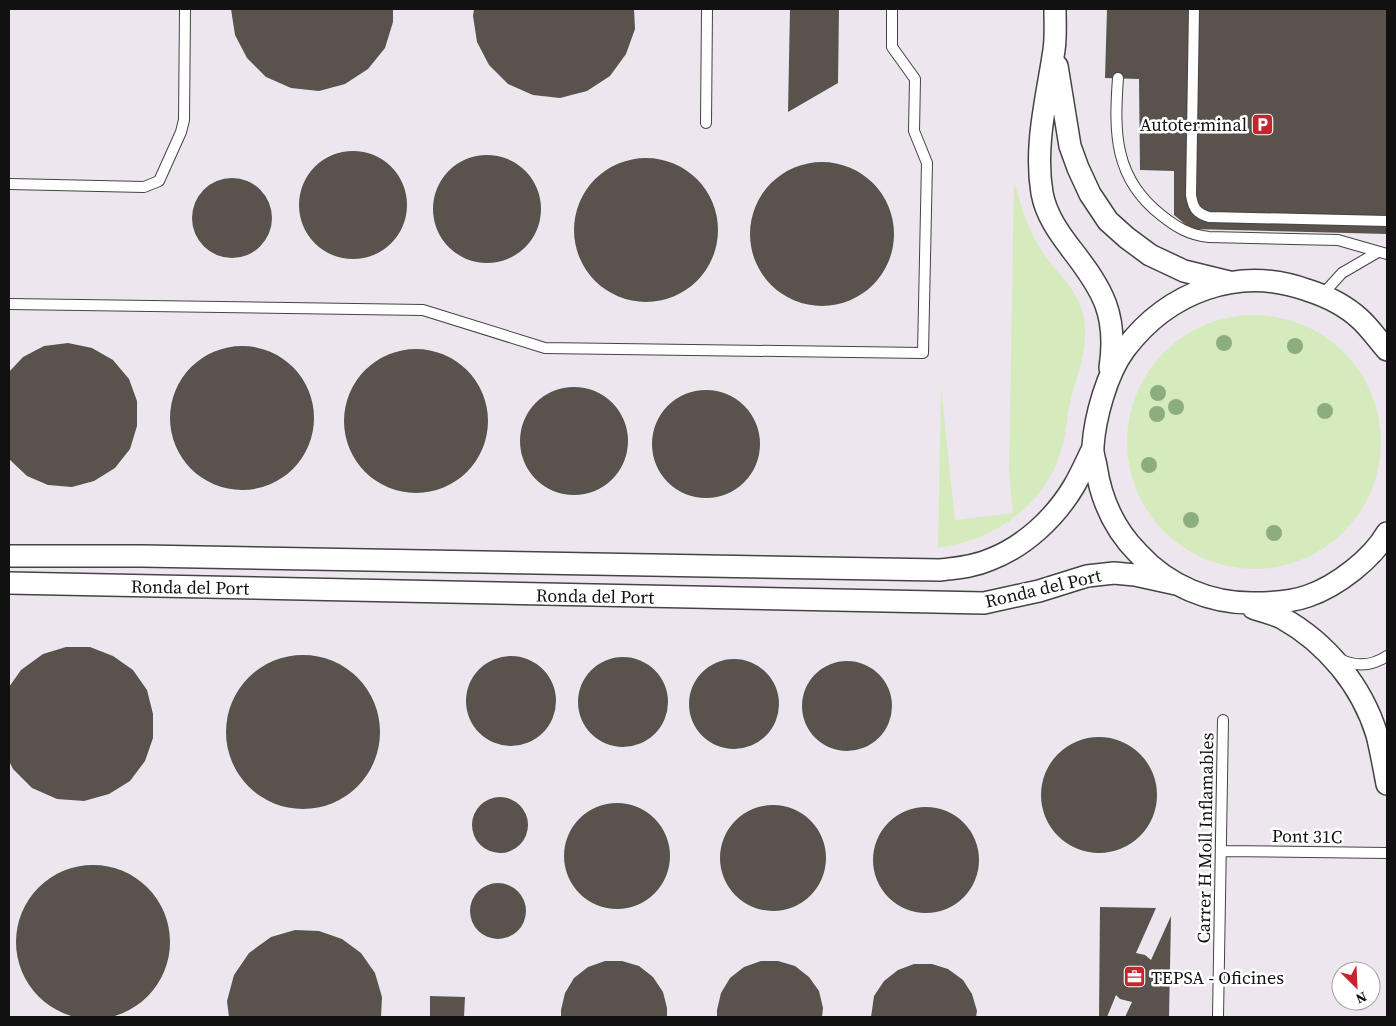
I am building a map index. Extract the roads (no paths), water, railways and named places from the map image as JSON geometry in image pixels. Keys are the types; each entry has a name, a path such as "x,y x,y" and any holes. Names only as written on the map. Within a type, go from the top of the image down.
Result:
{"street":[{"path":"1055,9 1054,48 1040,134 1040,178 1049,216 1058,232 1092,277 1102,294 1113,333 1109,379 1099,414 1093,448 1099,487 1108,511 1125,540 1148,564 1176,584 1208,597 1239,604 1281,618 1307,634 1330,655 1348,676 1367,709 1377,735 1387,784"},
{"path":"1054,48 1070,146 1090,194 1108,221 1150,255 1184,271 1229,282"},
{"path":"1109,379 1124,350 1156,316 1192,293 1229,282 1263,280 1292,284 1328,298 1360,319 1387,332"},
{"path":"1360,319 1387,350"},
{"name":"Ronda del Port","path":"9,556 142,556 940,570 965,567 987,561 1005,553 1027,539 1046,522 1062,503 1074,485 1093,448"},
{"path":"1239,604 1275,603 1308,596 1337,581 1366,560 1387,533"},
{"name":"Ronda del Port","path":"9,583 976,603 1014,598 1087,576 1114,573 1135,575 1176,584"}],"lane":[{"path":"9,184 144,187 159,181 181,132 184,120 185,9"},
{"path":"706,123 707,9"},
{"path":"9,304 423,310 545,348 923,353 927,163 914,131 914,79 892,47 892,9"},
{"path":"1194,9 1191,195 1192,204 1196,210 1209,217 1387,221"},
{"path":"1118,78 1116,130 1118,149 1125,171 1151,207 1185,232 1196,236 1209,237 1338,240 1383,253"},
{"path":"1322,295 1342,272 1383,253"},
{"path":"1330,655 1346,662 1365,664 1371,664 1387,656"},
{"name":"Carrer H Moll Inflamables","path":"1218,1017 1223,720"},
{"name":"Pont 31C","path":"1221,851 1387,853"}],"place":[{"name":"Autoterminal","path":"1263,124"},
{"name":"TEPSA - Oficines","path":"1135,977"}]}
